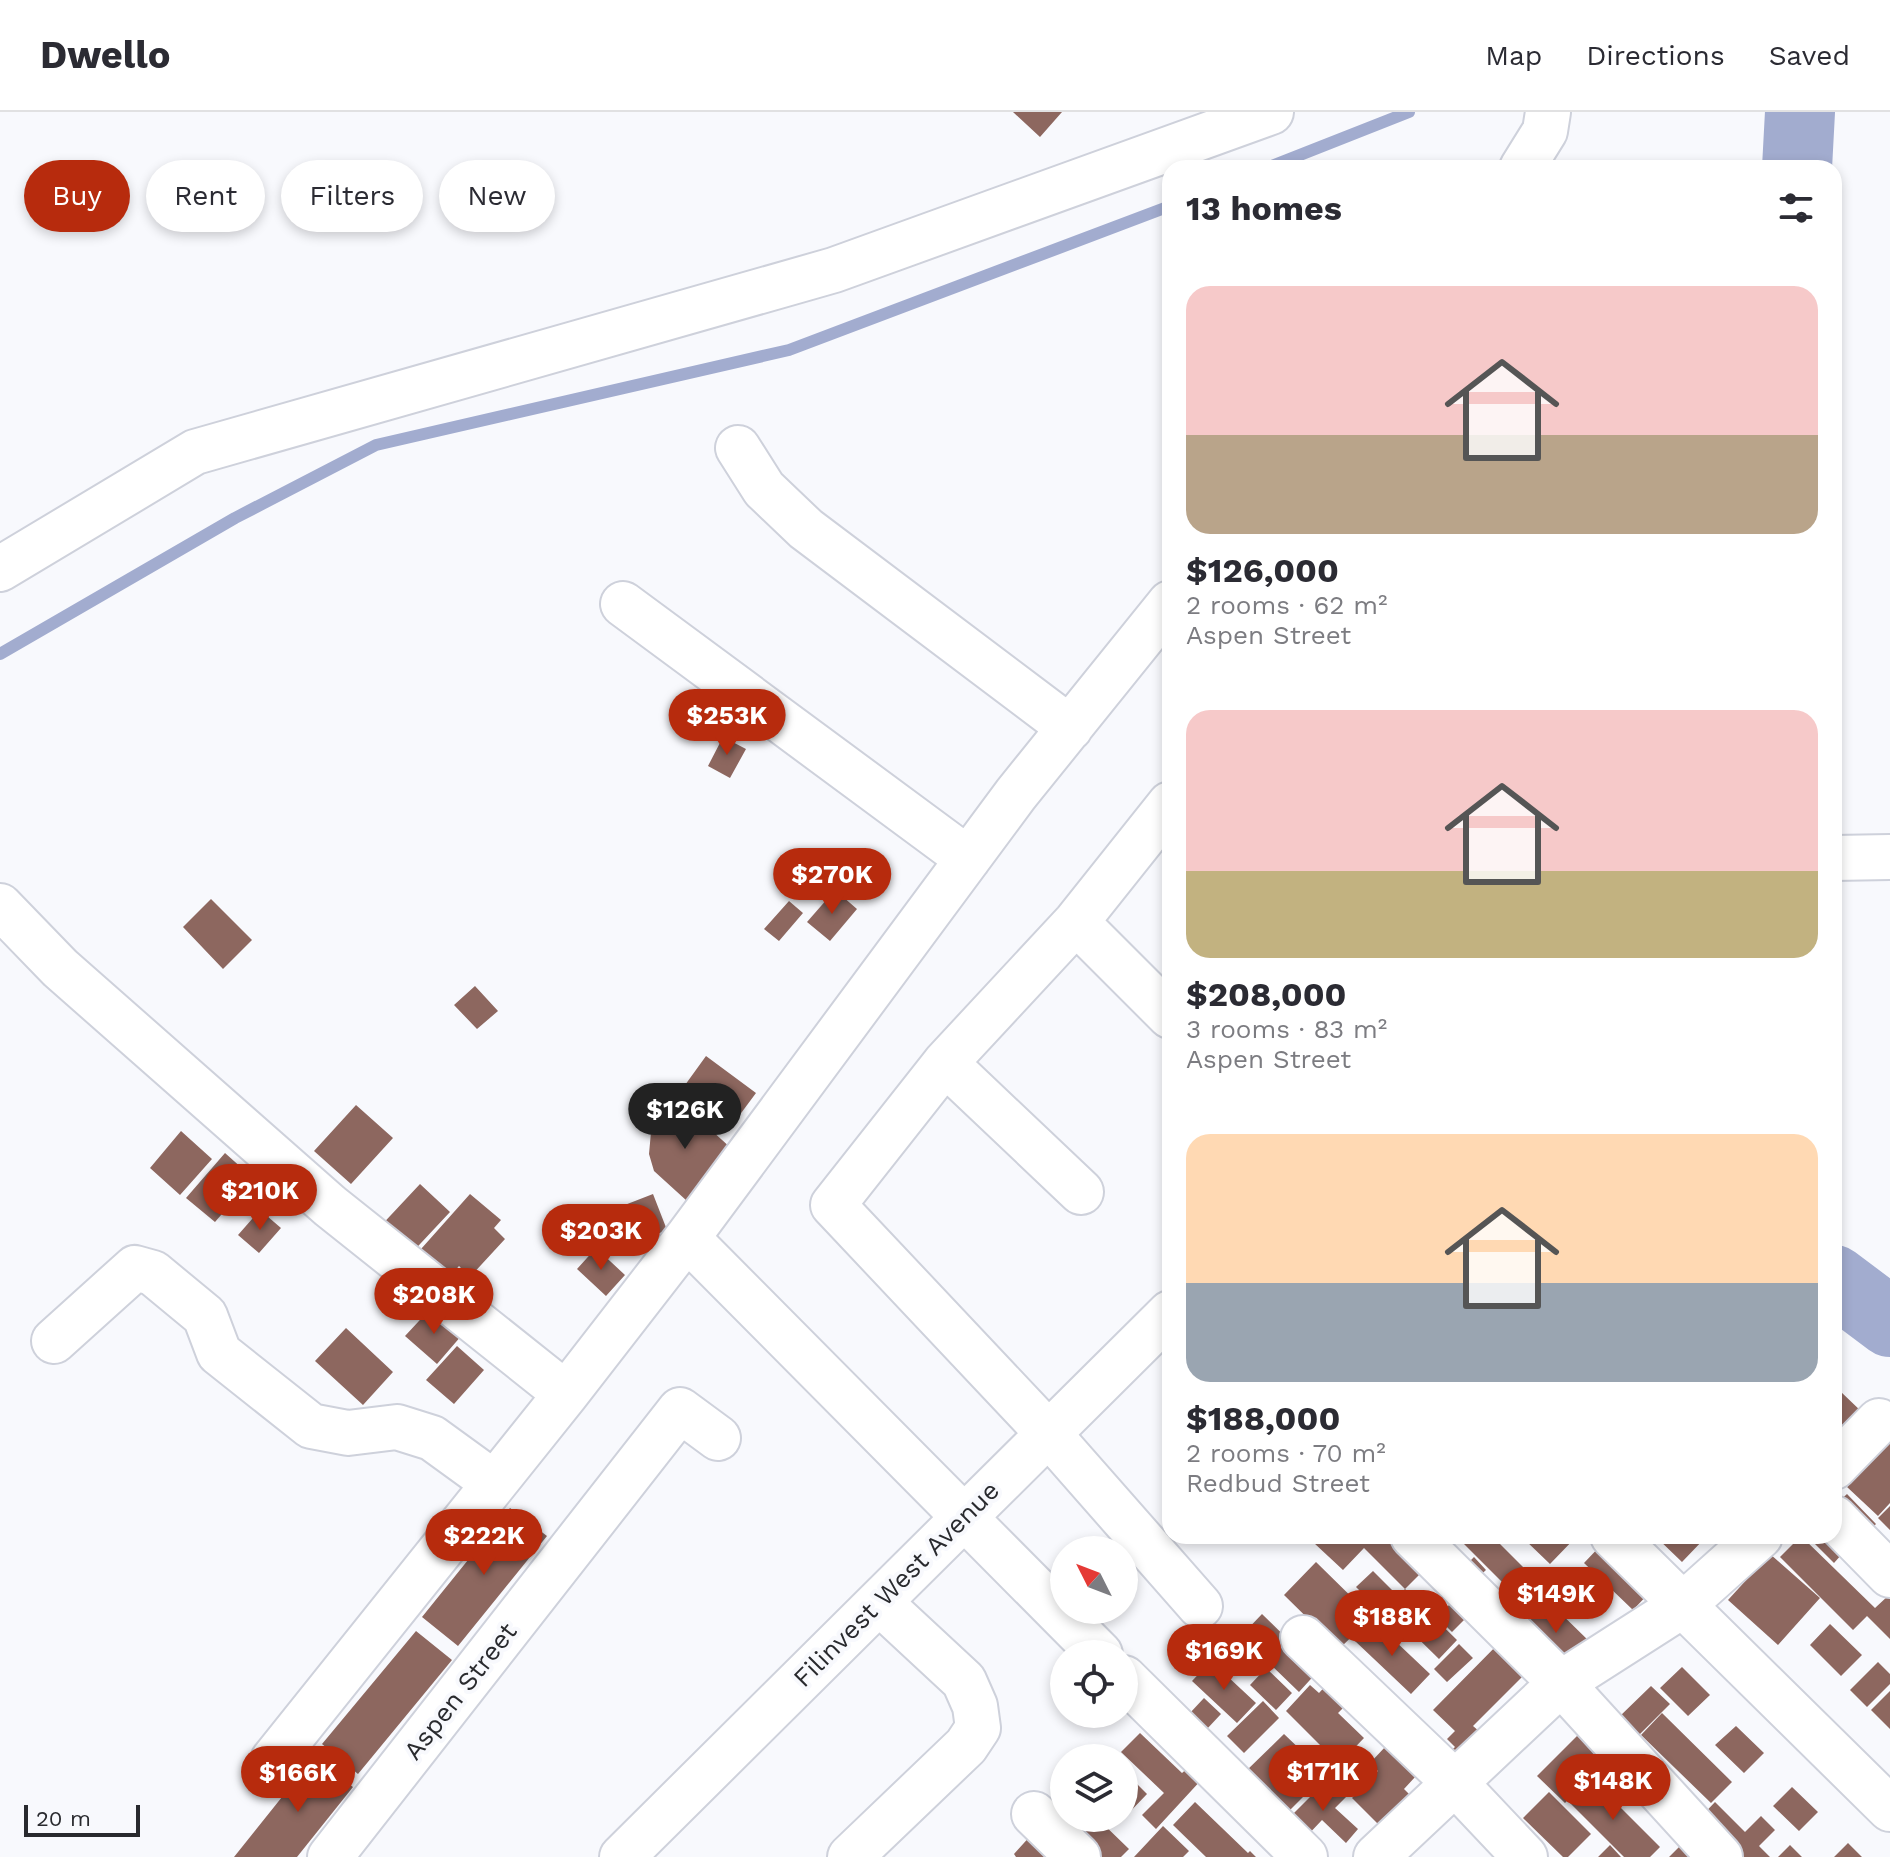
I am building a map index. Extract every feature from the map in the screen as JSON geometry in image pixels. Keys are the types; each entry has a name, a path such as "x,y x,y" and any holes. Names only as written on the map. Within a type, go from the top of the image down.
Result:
{"street":[{"path":"0,569 195,452 834,270 1271,112"},
{"path":"1527,160 1545,131 1548,112"},
{"path":"738,448 764,489 806,529 1070,728"},
{"path":"623,604 968,859"},
{"path":"273,1760 687,1238 968,859 1162,613"},
{"path":"1160,1540 1047,1432 833,1205 945,1063 1076,922 1162,814"},
{"path":"1842,858 1890,857"},
{"path":"0,906 60,968 330,1206 566,1394"},
{"path":"1076,922 1162,1008"},
{"path":"945,1063 1081,1192"},
{"path":"687,1238 1086,1640"},
{"path":"54,1341 135,1268 153,1273 205,1316 219,1353 311,1426 348,1433 397,1427 432,1438 494,1483"},
{"name":"Filinvest West Avenue","path":"622,1857 1162,1321"},
{"name":"Aspen Street","path":"330,1857 680,1410 718,1438"},
{"path":"1842,1459 1879,1421"},
{"path":"1842,1526 1890,1575"},
{"path":"1162,1544 1200,1606"},
{"path":"1421,1544 1561,1683 1720,1857"},
{"path":"1621,1544 1890,1809"},
{"path":"1376,1857 1561,1683 1683,1605 1751,1544"},
{"path":"850,1857 966,1746 978,1728 975,1706 964,1681 880,1603"},
{"path":"1303,1638 1455,1783 1525,1857"},
{"path":"1138,1692 1305,1857"},
{"path":"1034,1814 1078,1857"}],"building":[{"path":"1013,112 1062,112 1040,137"},
{"path":"723,737 746,749 730,778 708,766"},
{"path":"835,890 857,909 830,941 807,922"},
{"path":"211,899 252,940 223,969 183,927"},
{"path":"789,901 803,913 779,941 764,929"},
{"path":"475,986 498,1011 477,1029 454,1005"},
{"path":"706,1056 756,1093 730,1128 680,1092"},
{"path":"679,1101 732,1149 687,1201 654,1171 649,1154 651,1132"},
{"path":"356,1105 393,1138 351,1184 314,1151"},
{"path":"181,1131 212,1159 180,1195 150,1168"},
{"path":"225,1153 253,1178 215,1222 186,1198"},
{"path":"420,1184 450,1212 406,1259 376,1231"},
{"path":"470,1194 501,1220 494,1228 505,1239 470,1277 459,1266 443,1284 413,1258"},
{"path":"653,1194 667,1230 631,1245 617,1208"},
{"path":"260,1210 281,1228 259,1253 238,1235"},
{"path":"596,1248 625,1275 606,1296 577,1269"},
{"path":"431,1308 462,1335 437,1364 405,1336"},
{"path":"346,1328 393,1372 363,1405 315,1361"},
{"path":"457,1346 484,1370 454,1404 426,1380"},
{"path":"1842,1393 1863,1413 1842,1435"},
{"path":"1890,1442 1890,1503 1878,1516 1847,1487"},
{"path":"1847,1494 1876,1524 1862,1538 1842,1515 1842,1499"},
{"path":"1890,1506 1890,1530 1878,1518"},
{"path":"510,1508 547,1536 458,1646 422,1617"},
{"path":"1842,1540 1850,1545 1834,1563 1815,1544 1842,1544"},
{"path":"1315,1544 1401,1544 1425,1569 1405,1589 1364,1548 1343,1570"},
{"path":"1464,1544 1500,1544 1533,1577 1515,1595"},
{"path":"1529,1544 1569,1544 1550,1564"},
{"path":"1604,1544 1652,1590 1633,1610 1584,1563"},
{"path":"1663,1544 1699,1544 1682,1562"},
{"path":"1793,1544 1809,1544 1875,1608 1889,1595 1890,1639 1867,1616 1853,1630 1780,1557"},
{"path":"1770,1554 1820,1598 1778,1645 1728,1600"},
{"path":"1474,1557 1486,1570 1471,1584 1459,1572"},
{"path":"1316,1562 1372,1617 1339,1649 1284,1595"},
{"path":"1373,1571 1395,1593 1378,1609 1356,1587"},
{"path":"1584,1571 1606,1593 1584,1616 1561,1594"},
{"path":"1405,1589 1457,1640 1439,1659 1387,1608"},
{"path":"1456,1598 1472,1612 1452,1632 1437,1617"},
{"path":"1547,1600 1592,1644 1566,1671 1520,1627"},
{"path":"1262,1614 1319,1670 1299,1692 1241,1636"},
{"path":"1374,1621 1430,1674 1411,1694 1355,1641"},
{"path":"1830,1624 1862,1655 1841,1676 1810,1645"},
{"path":"416,1631 452,1660 358,1774 322,1744"},
{"path":"1507,1635 1535,1664 1473,1726 1480,1732 1464,1749 1444,1757 1455,1747 1447,1739 1455,1731 1433,1710"},
{"path":"1459,1644 1473,1658 1447,1682 1434,1669"},
{"path":"1211,1661 1256,1703 1237,1723 1192,1681"},
{"path":"1878,1662 1890,1674 1890,1684 1867,1707 1850,1690"},
{"path":"1682,1667 1710,1695 1688,1716 1660,1688"},
{"path":"1266,1668 1292,1693 1276,1710 1250,1685"},
{"path":"1331,1680 1351,1700 1338,1713 1364,1738 1339,1764 1286,1711 1310,1685 1319,1693"},
{"path":"1651,1686 1670,1704 1638,1736 1619,1717"},
{"path":"1890,1691 1890,1729 1871,1710"},
{"path":"1204,1698 1221,1714 1206,1730 1189,1714"},
{"path":"1263,1701 1279,1718 1244,1753 1227,1736"},
{"path":"1662,1713 1732,1782 1711,1803 1641,1735"},
{"path":"1736,1726 1764,1753 1744,1773 1715,1745"},
{"path":"1583,1730 1610,1757 1565,1803 1537,1776"},
{"path":"1140,1733 1182,1773 1190,1766 1203,1778 1156,1829 1142,1815 1164,1793 1138,1768 1138,1744 1129,1744"},
{"path":"1284,1734 1326,1774 1286,1814 1245,1772"},
{"path":"1386,1746 1416,1776 1404,1789 1422,1807 1392,1838 1352,1798 1378,1771 1370,1763"},
{"path":"314,1757 353,1787 297,1857 234,1857"},
{"path":"1330,1777 1348,1795 1335,1808 1358,1829 1346,1843 1322,1820 1304,1839 1286,1821"},
{"path":"1592,1779 1660,1847 1650,1857 1624,1857 1569,1802"},
{"path":"1138,1785 1147,1794 1138,1803"},
{"path":"1792,1787 1818,1812 1799,1831 1773,1806"},
{"path":"1549,1792 1591,1834 1568,1857 1563,1857 1523,1818"},
{"path":"1195,1802 1256,1857 1206,1857 1173,1825"},
{"path":"1715,1802 1745,1832 1761,1816 1775,1830 1759,1846 1770,1857 1731,1857 1696,1822"},
{"path":"1163,1826 1189,1851 1183,1857 1134,1857"},
{"path":"1071,1832 1111,1832 1129,1849 1121,1857 1097,1857"},
{"path":"1033,1833 1058,1857 1016,1857 1014,1854"},
{"path":"1683,1843 1698,1857 1669,1857"},
{"path":"1848,1843 1862,1857 1834,1857"},
{"path":"1610,1845 1621,1857 1598,1857"},
{"path":"1790,1845 1802,1857 1778,1857"}],"waterway":[{"path":"1287,160 1409,112"},
{"path":"1797,160 1800,112"},
{"path":"0,654 235,518 376,445 789,350 1162,209"},
{"path":"1842,1286 1890,1322"}]}
